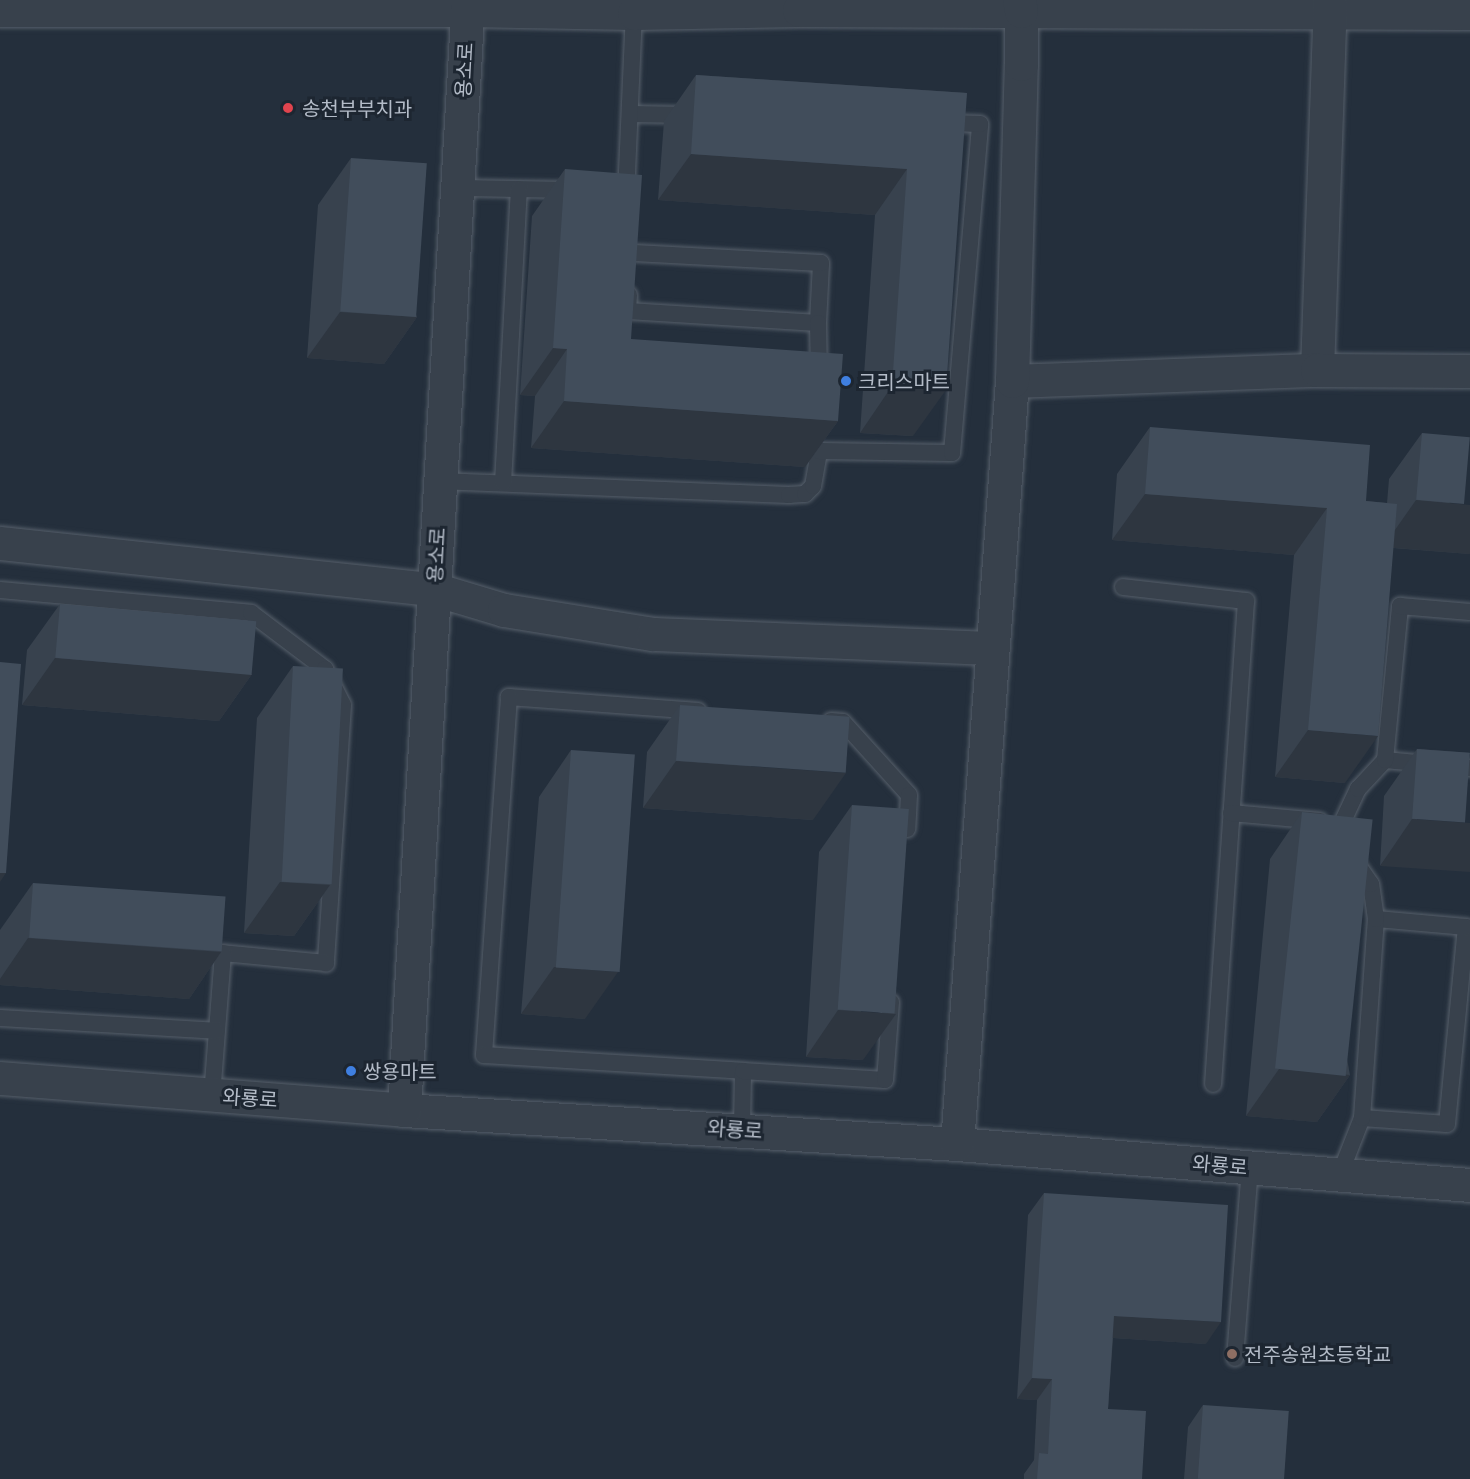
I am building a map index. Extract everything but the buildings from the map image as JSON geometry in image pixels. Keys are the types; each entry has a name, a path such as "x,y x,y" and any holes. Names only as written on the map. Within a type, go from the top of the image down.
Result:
{"street":[{"path":"0,10 467,5 634,13 810,5 1331,6 1470,13"},
{"name":"용소로","path":"404,1110 467,5"},
{"path":"957,1144 1012,381 1020,6"},
{"path":"1317,370 1331,6"},
{"path":"1012,381 1317,370 1470,371"},
{"path":"0,543 434,589 504,610 653,634 991,648"},
{"name":"와룡로","path":"0,1078 404,1110 957,1144 1470,1185"}],"lane":[{"path":"628,212 620,191 630,114 634,13"},
{"path":"630,114 700,116"},
{"path":"440,481 805,494 813,486 819,445 952,453 980,124 922,122"},
{"path":"458,188 590,191"},
{"path":"503,483 519,189"},
{"path":"631,233 632,265 628,311 818,323"},
{"path":"632,265 821,263 818,323 819,393"},
{"path":"1123,587 1246,601 1213,1084"},
{"path":"0,590 251,613 324,669 343,705 326,963 223,953 212,1095"},
{"path":"1340,1174 1362,1118 1376,919 1371,884 1352,856 1342,823 1358,789 1385,760 1400,606 1470,612"},
{"path":"712,712 509,697 484,1054 885,1080 893,985"},
{"path":"819,720 843,722 909,795 905,843"},
{"path":"1385,760 1470,768"},
{"path":"1231,813 1342,823"},
{"path":"1362,1118 1447,1124 1466,927 1376,919"},
{"path":"0,1018 216,1031"},
{"path":"742,1129 743,1071"},
{"path":"1235,1358 1250,1167"}],"place":[{"name":"송천부부치과","path":"288,108"},
{"name":"크리스마트","path":"846,381"},
{"name":"쌍용마트","path":"351,1071"},
{"name":"전주송원초등학교","path":"1232,1354"}]}
